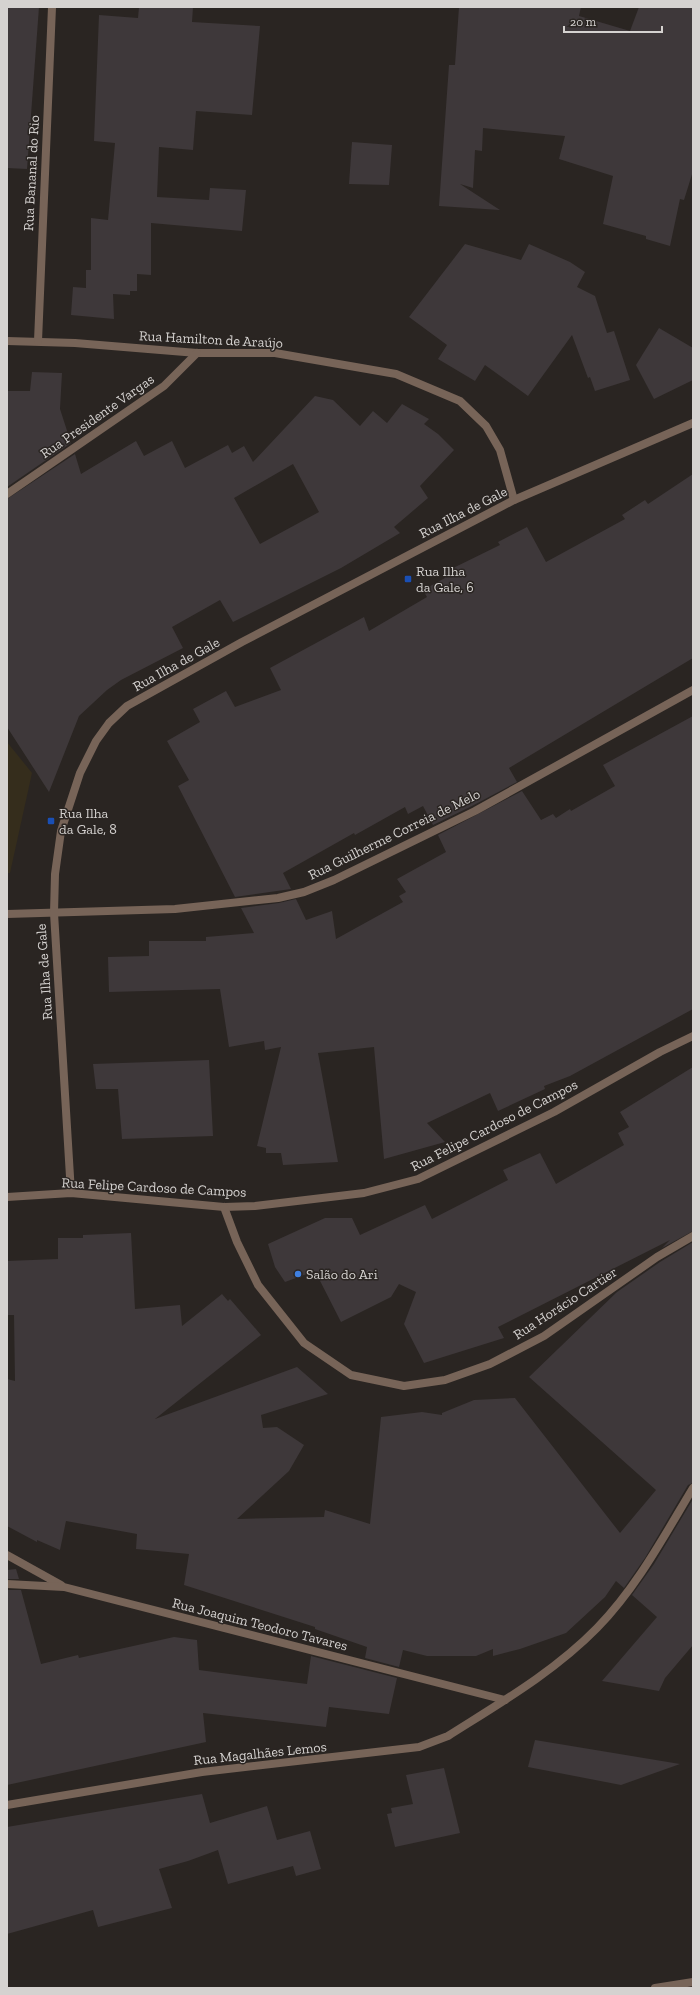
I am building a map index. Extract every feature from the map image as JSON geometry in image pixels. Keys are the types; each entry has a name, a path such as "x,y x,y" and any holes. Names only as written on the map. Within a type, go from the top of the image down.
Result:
{"street":[{"name":"Rua Bananal do Rio","path":"38,341 52,7"},
{"name":"Rua Hamilton de Araújo","path":"7,341 38,341 196,353 275,353 396,374 460,401 486,426 500,450 514,500"},
{"name":"Rua Presidente Vargas","path":"7,494 164,386 196,353"},
{"name":"Rua Ilha de Gale","path":"71,1193 54,913 55,874 61,831 80,773 96,741 109,723 126,706 242,642 514,500 693,423"},
{"name":"Rua Guilherme Correia de Melo","path":"7,914 174,909 278,898 304,892 334,880 475,811 693,690"},
{"name":"Rua Felipe Cardoso de Campos","path":"7,1197 71,1193 224,1207 255,1206 364,1193 418,1179 554,1112 660,1052 693,1036"},
{"name":"Rua Horácio Cartier","path":"224,1207 237,1242 258,1286 304,1342 351,1375 404,1386 445,1380 490,1364 544,1336 598,1297 693,1236"},
{"name":"Rua Magalhães Lemos","path":"7,1805 202,1772 419,1747 448,1736 555,1666 598,1628 645,1568 693,1488"},
{"path":"7,1555 64,1587"},
{"name":"Rua Joaquim Teodoro Tavares","path":"7,1584 64,1587 505,1700"},
{"path":"655,1988 693,1982"}],"shaded area":[{"path":"7,742 32,773 10,873 7,873"}],"building":[{"path":"7,7 39,7 27,169 7,168"},
{"path":"139,7 193,7 192,22 260,26 252,115 196,111 193,150 159,147 157,197 209,200 210,188 246,190 242,231 151,223 151,275 137,274 137,291 130,291 130,295 113,294 114,319 71,315 73,287 86,288 86,270 91,270 91,218 108,220 115,143 94,141 99,15 138,18"},
{"path":"459,7 581,7 579,16 630,31 639,7 693,7 693,171 684,200 680,199 670,246 646,239 646,236 603,224 613,176 559,159 565,136 483,128 482,151 475,150 473,188 460,184 500,210 439,206 449,65 455,65"},
{"path":"352,142 392,145 389,185 349,184"},
{"path":"465,244 521,260 529,244 570,262 585,272 577,287 595,296 607,333 614,331 630,380 595,391 590,377 588,378 572,335 528,396 485,365 475,381 438,359 447,345 409,317"},
{"path":"659,328 693,348 693,380 654,399 636,365"},
{"path":"32,372 62,373 60,409 71,443 7,487 7,391 30,391"},
{"path":"315,396 333,400 360,426 373,411 387,423 402,404 429,419 424,424 438,434 454,450 420,486 428,498 394,527 400,533 341,568 233,622 220,600 172,627 183,648 121,680 107,690 79,716 49,792 7,727 7,499 75,454 81,474 136,441 144,456 172,441 185,468 228,445 232,453 244,446 253,462","holes":["293,464 319,512 260,544 234,498"]},
{"path":"693,474 693,658 509,768 517,782 472,806 433,825 423,806 408,814 405,807 355,835 354,833 283,873 291,889 235,897 178,786 189,780 167,741 200,722 193,709 226,691 235,707 281,690 270,668 364,617 369,631 427,597 423,590 445,578 443,573 500,545 498,542 527,527 546,562 625,519 622,515 645,500 648,504"},
{"path":"693,716 693,1009 570,1076 544,1086 545,1089 498,1111 490,1093 427,1123 445,1142 384,1159 374,1047 318,1053 338,1162 283,1165 281,1153 266,1153 266,1148 257,1146 281,1047 265,1050 264,1041 229,1047 220,989 109,992 108,957 149,956 149,941 206,941 206,937 254,933 241,908 279,903 296,899 306,920 332,911 336,939 403,902 399,896 406,892 397,879 446,852 438,835 522,791 541,820 553,814 556,818 570,809 571,811 615,786 603,765"},
{"path":"209,1060 213,1136 122,1139 118,1089 96,1089 93,1064"},
{"path":"693,1067 693,1231 662,1248 670,1240 498,1327 504,1338 424,1363 404,1324 416,1292 399,1284 391,1297 341,1322 315,1271 285,1282 275,1267 268,1244 325,1218 352,1218 360,1235 425,1205 432,1219 508,1180 503,1170 540,1153 556,1184 624,1145 618,1133 629,1127 620,1112"},
{"path":"131,1233 135,1309 180,1305 182,1326 222,1294 228,1301 230,1299 261,1335 155,1419 297,1367 328,1394 261,1415 263,1428 277,1427 304,1445 289,1471 237,1519 324,1517 325,1510 370,1524 381,1417 422,1412 442,1415 442,1413 474,1400 515,1398 620,1533 656,1490 529,1377 617,1292 660,1262 693,1242 693,1483 688,1485 645,1558 624,1588 616,1581 605,1597 566,1633 520,1649 493,1656 493,1649 476,1656 427,1656 403,1650 399,1667 365,1658 367,1647 315,1629 315,1627 184,1585 189,1554 136,1549 137,1534 66,1521 60,1550 37,1540 37,1542 7,1526 7,1379 15,1381 14,1315 7,1315 7,1261 58,1259 58,1238 83,1238 83,1235"},
{"path":"693,1499 693,1645 665,1678 659,1691 602,1681 657,1617 632,1595 654,1564"},
{"path":"16,1569 19,1579 7,1579 7,1570"},
{"path":"7,1590 21,1590 41,1664 78,1655 79,1658 174,1637 197,1640 199,1670 307,1684 311,1656 397,1678 389,1714 329,1707 326,1727 203,1713 206,1742 7,1785"},
{"path":"535,1740 680,1764 621,1785 528,1767"},
{"path":"444,1768 460,1833 395,1847 387,1814 392,1813 391,1808 413,1804 406,1775"},
{"path":"202,1794 210,1823 267,1806 277,1840 310,1831 321,1869 296,1876 293,1866 228,1884 218,1850 188,1861 159,1869 172,1908 98,1927 93,1910 7,1934 7,1827"}],"place":[{"name":"Rua Ilha da Gale, 6","path":"408,579"},
{"name":"Rua Ilha da Gale, 8","path":"51,821"},
{"name":"Salão do Ari","path":"298,1274"}]}
